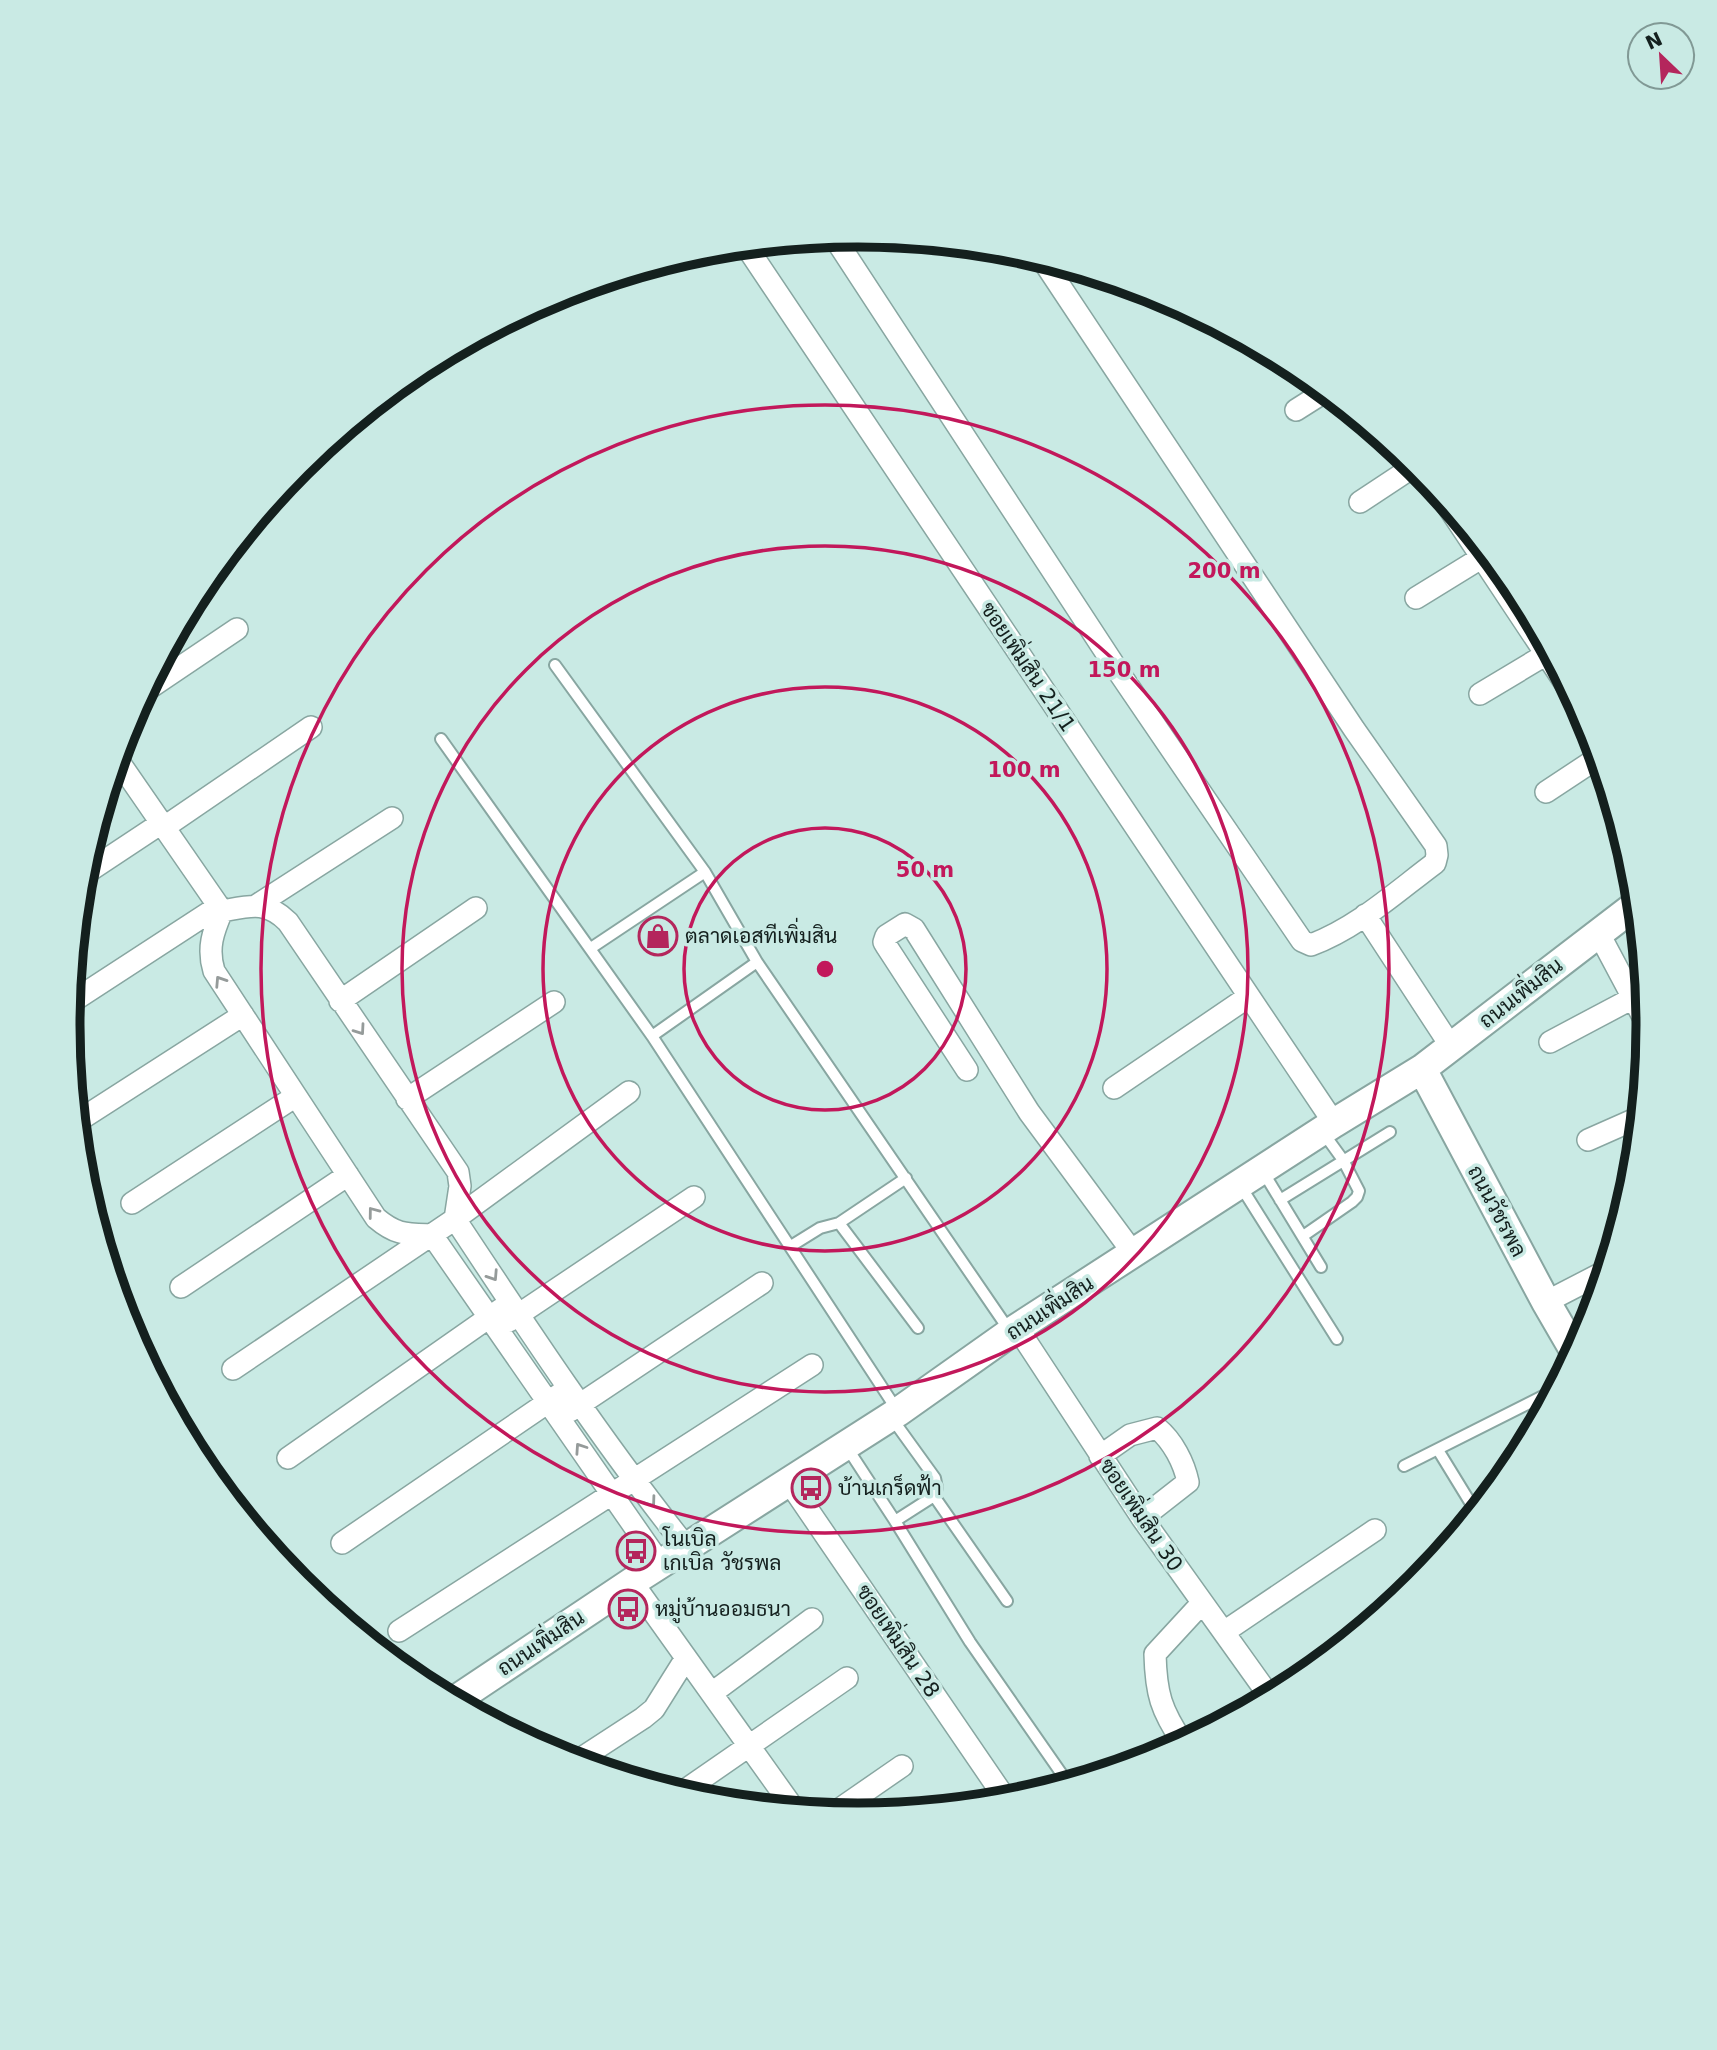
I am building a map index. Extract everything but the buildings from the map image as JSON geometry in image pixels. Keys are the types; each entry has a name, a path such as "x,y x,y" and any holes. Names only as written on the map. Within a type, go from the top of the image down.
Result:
{"street":[{"path":"841,248 1120,674 1302,941 1311,945 1324,940 1365,915 1435,863 1436,846 1347,718 1050,272"},
{"name":"ซอยเพิ่มสิน 21/1","path":"752,255 1248,997 1328,1127"},
{"path":"1296,410 1317,397"},
{"path":"1360,502 1406,472"},
{"path":"1416,598 1481,558"},
{"path":"162,680 237,629"},
{"path":"1480,694 1543,656"},
{"path":"97,866 311,727"},
{"path":"1546,792 1590,763"},
{"path":"124,769 220,909"},
{"path":"257,905 392,818"},
{"path":"81,996 220,909 257,905 277,911 288,922 458,1172 460,1186 456,1219 575,1396 687,1548"},
{"path":"340,1002 476,908"},
{"path":"220,909 212,933 209,956 214,971 376,1218 390,1230 404,1234 432,1235"},
{"name":"ถนนเพิ่มสิน","path":"463,1695 632,1582 895,1414 1015,1331 1328,1127 1422,1069 1628,910"},
{"path":"1365,915 1452,1048"},
{"path":"967,1070 884,942 886,936 905,924 914,929 1029,1112 1134,1254"},
{"path":"1598,932 1636,1003"},
{"path":"1114,1088 1248,997"},
{"path":"1550,1042 1633,998"},
{"path":"407,1099 554,1002"},
{"path":"86,1116 243,1015"},
{"name":"ถนนวัชรพล","path":"1422,1069 1569,1341"},
{"path":"233,1368 456,1219 629,1092"},
{"path":"132,1203 296,1096"},
{"path":"1588,1139 1631,1121"},
{"path":"181,1287 348,1175"},
{"path":"288,1458 514,1308 694,1197"},
{"path":"432,1235 661,1565"},
{"path":"1546,1302 1594,1277"},
{"path":"342,1543 575,1396 762,1283"},
{"name":"ซอยเพิ่มสิน 30","path":"1015,1331 1142,1518 1264,1689"},
{"path":"399,1631 812,1365"},
{"path":"1100,1456 1130,1435 1157,1428 1164,1434 1182,1461 1188,1482 1142,1518"},
{"name":"ซอยเพิ่มสิน 28","path":"789,1482 999,1790"},
{"path":"1224,1632 1375,1530"},
{"path":"632,1582 787,1799"},
{"path":"1177,1734 1165,1716 1156,1684 1155,1654 1202,1603"},
{"path":"712,1693 812,1619"},
{"path":"588,1754 654,1709 686,1658"},
{"path":"693,1785 848,1678"},
{"path":"849,1803 902,1766"}],"lane":[{"path":"555,666 705,872 757,962 1015,1331"},
{"path":"441,739 652,1036 791,1246 935,1478 937,1488 934,1496 895,1521"},
{"path":"591,948 705,872"},
{"path":"652,1036 757,962"},
{"path":"1303,1236 1357,1197 1357,1185 1328,1127"},
{"path":"1280,1200 1390,1132"},
{"path":"1251,1177 1280,1200 1321,1267"},
{"path":"1251,1177 1337,1339"},
{"path":"791,1246 820,1228 839,1223 906,1178"},
{"path":"839,1223 918,1328"},
{"path":"1404,1466 1541,1397"},
{"path":"846,1446 970,1642 1063,1775"},
{"path":"1437,1450 1471,1505"},
{"path":"934,1496 1007,1601"}],"place":[{"name":"ตลาดเอสทีเพิ่มสิน","path":"658,936"},
{"name":"บ้านเกร็ดฟ้า","path":"811,1488"},
{"name":"โนเบิล เกเบิล วัชรพล","path":"636,1551"},
{"name":"หมู่บ้านออมธนา","path":"628,1609"}]}
